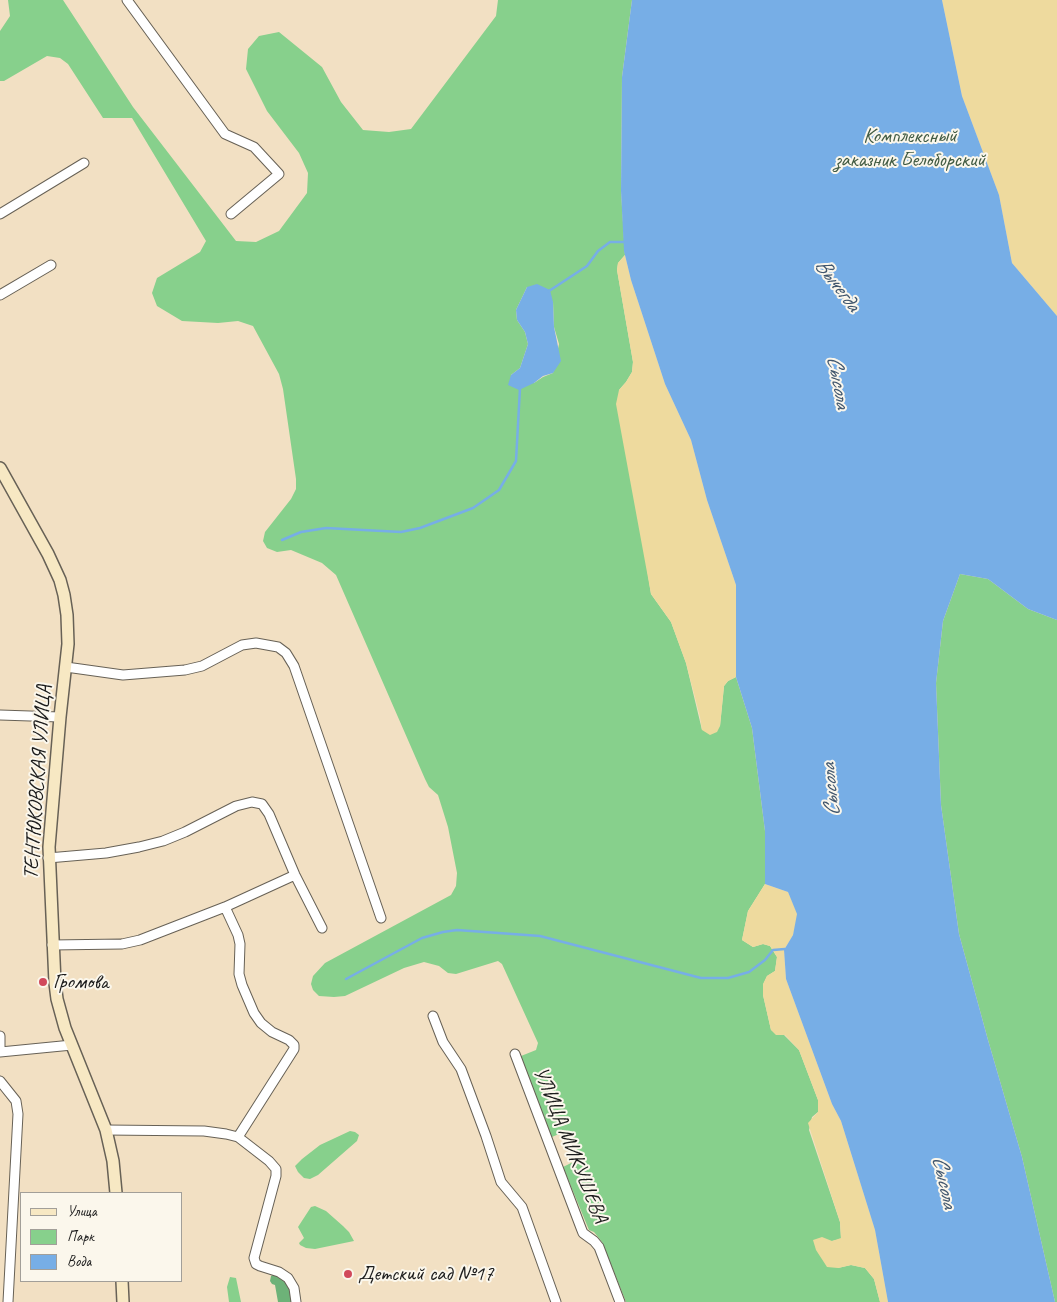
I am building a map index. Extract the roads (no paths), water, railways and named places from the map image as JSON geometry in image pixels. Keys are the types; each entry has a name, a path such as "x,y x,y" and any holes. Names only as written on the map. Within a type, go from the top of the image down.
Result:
{"street":[{"path":"127,0 225,134 254,147 279,174 231,214"},
{"path":"0,214 84,163"},
{"path":"0,295 51,265"},
{"name":"ТЕНТЮКОВСКАЯ УЛИЦА","path":"0,468 48,554 60,580 64,595 68,644 48,858 52,945 57,999 72,1045 106,1130 113,1161 116,1192"},
{"path":"66,667 122,675 185,670 202,666 242,645 256,643 278,647 286,653 294,666 381,918"},
{"path":"0,715 60,717"},
{"path":"48,858 106,853 163,841 236,806 252,802 262,804 269,814 295,875 322,928"},
{"path":"52,945 122,944 140,940 224,907 295,875"},
{"path":"224,907 238,935 240,944 239,974 254,1013 260,1023 266,1028 289,1040 294,1045 294,1049 238,1138"},
{"path":"433,1016 443,1042 461,1068 501,1182 522,1206 556,1302"},
{"path":"0,1036 0,1052 72,1045"},
{"name":"УЛИЦА МИКУШЕВА","path":"515,1054 581,1228 598,1247 620,1302"},
{"path":"0,1081 16,1102 18,1114 8,1302"},
{"path":"106,1130 204,1131 226,1134 238,1138 269,1161 276,1169 275,1183 254,1258 256,1264 288,1278 294,1288 296,1302"},
{"path":"122,1282 123,1302"}],"water":[{"path":"632,0 942,0 962,96 999,195 1012,263 1057,316 1057,620 1028,609 988,579 960,574 943,621 936,683 941,805 959,934 1022,1157 1055,1302 888,1302 875,1230 841,1121 832,1104 786,979 784,950 793,935 797,914 788,892 765,884 765,831 752,728 736,677 736,585 707,500 691,440 665,384 631,280 624,251 621,191 622,77"},
{"path":"537,284 550,290 553,302 554,327 561,361 553,373 543,376 534,383 519,390 508,385 511,375 520,368 528,344 525,332 517,320 516,310 527,287"}],"waterway":[{"path":"549,291 587,266 598,251 610,242 625,242"},
{"path":"282,540 301,532 326,528 401,532 420,528 473,508 499,490 516,461 520,388"},
{"path":"346,979 422,938 457,930 540,936 701,978 728,978 749,972 765,960 773,950 785,949"}],"place":[{"name":"Громова","path":"43,982"},
{"name":"Детский сад №17","path":"348,1274"}],"park label":[{"name":"Комплексный заказник Белоборский","path":"910,148"}],"water label":[{"name":"Вычегда","path":"837,285"},
{"name":"Сысола","path":"838,382"},
{"name":"Сысола","path":"831,790"},
{"name":"Сысола","path":"944,1182"}]}
